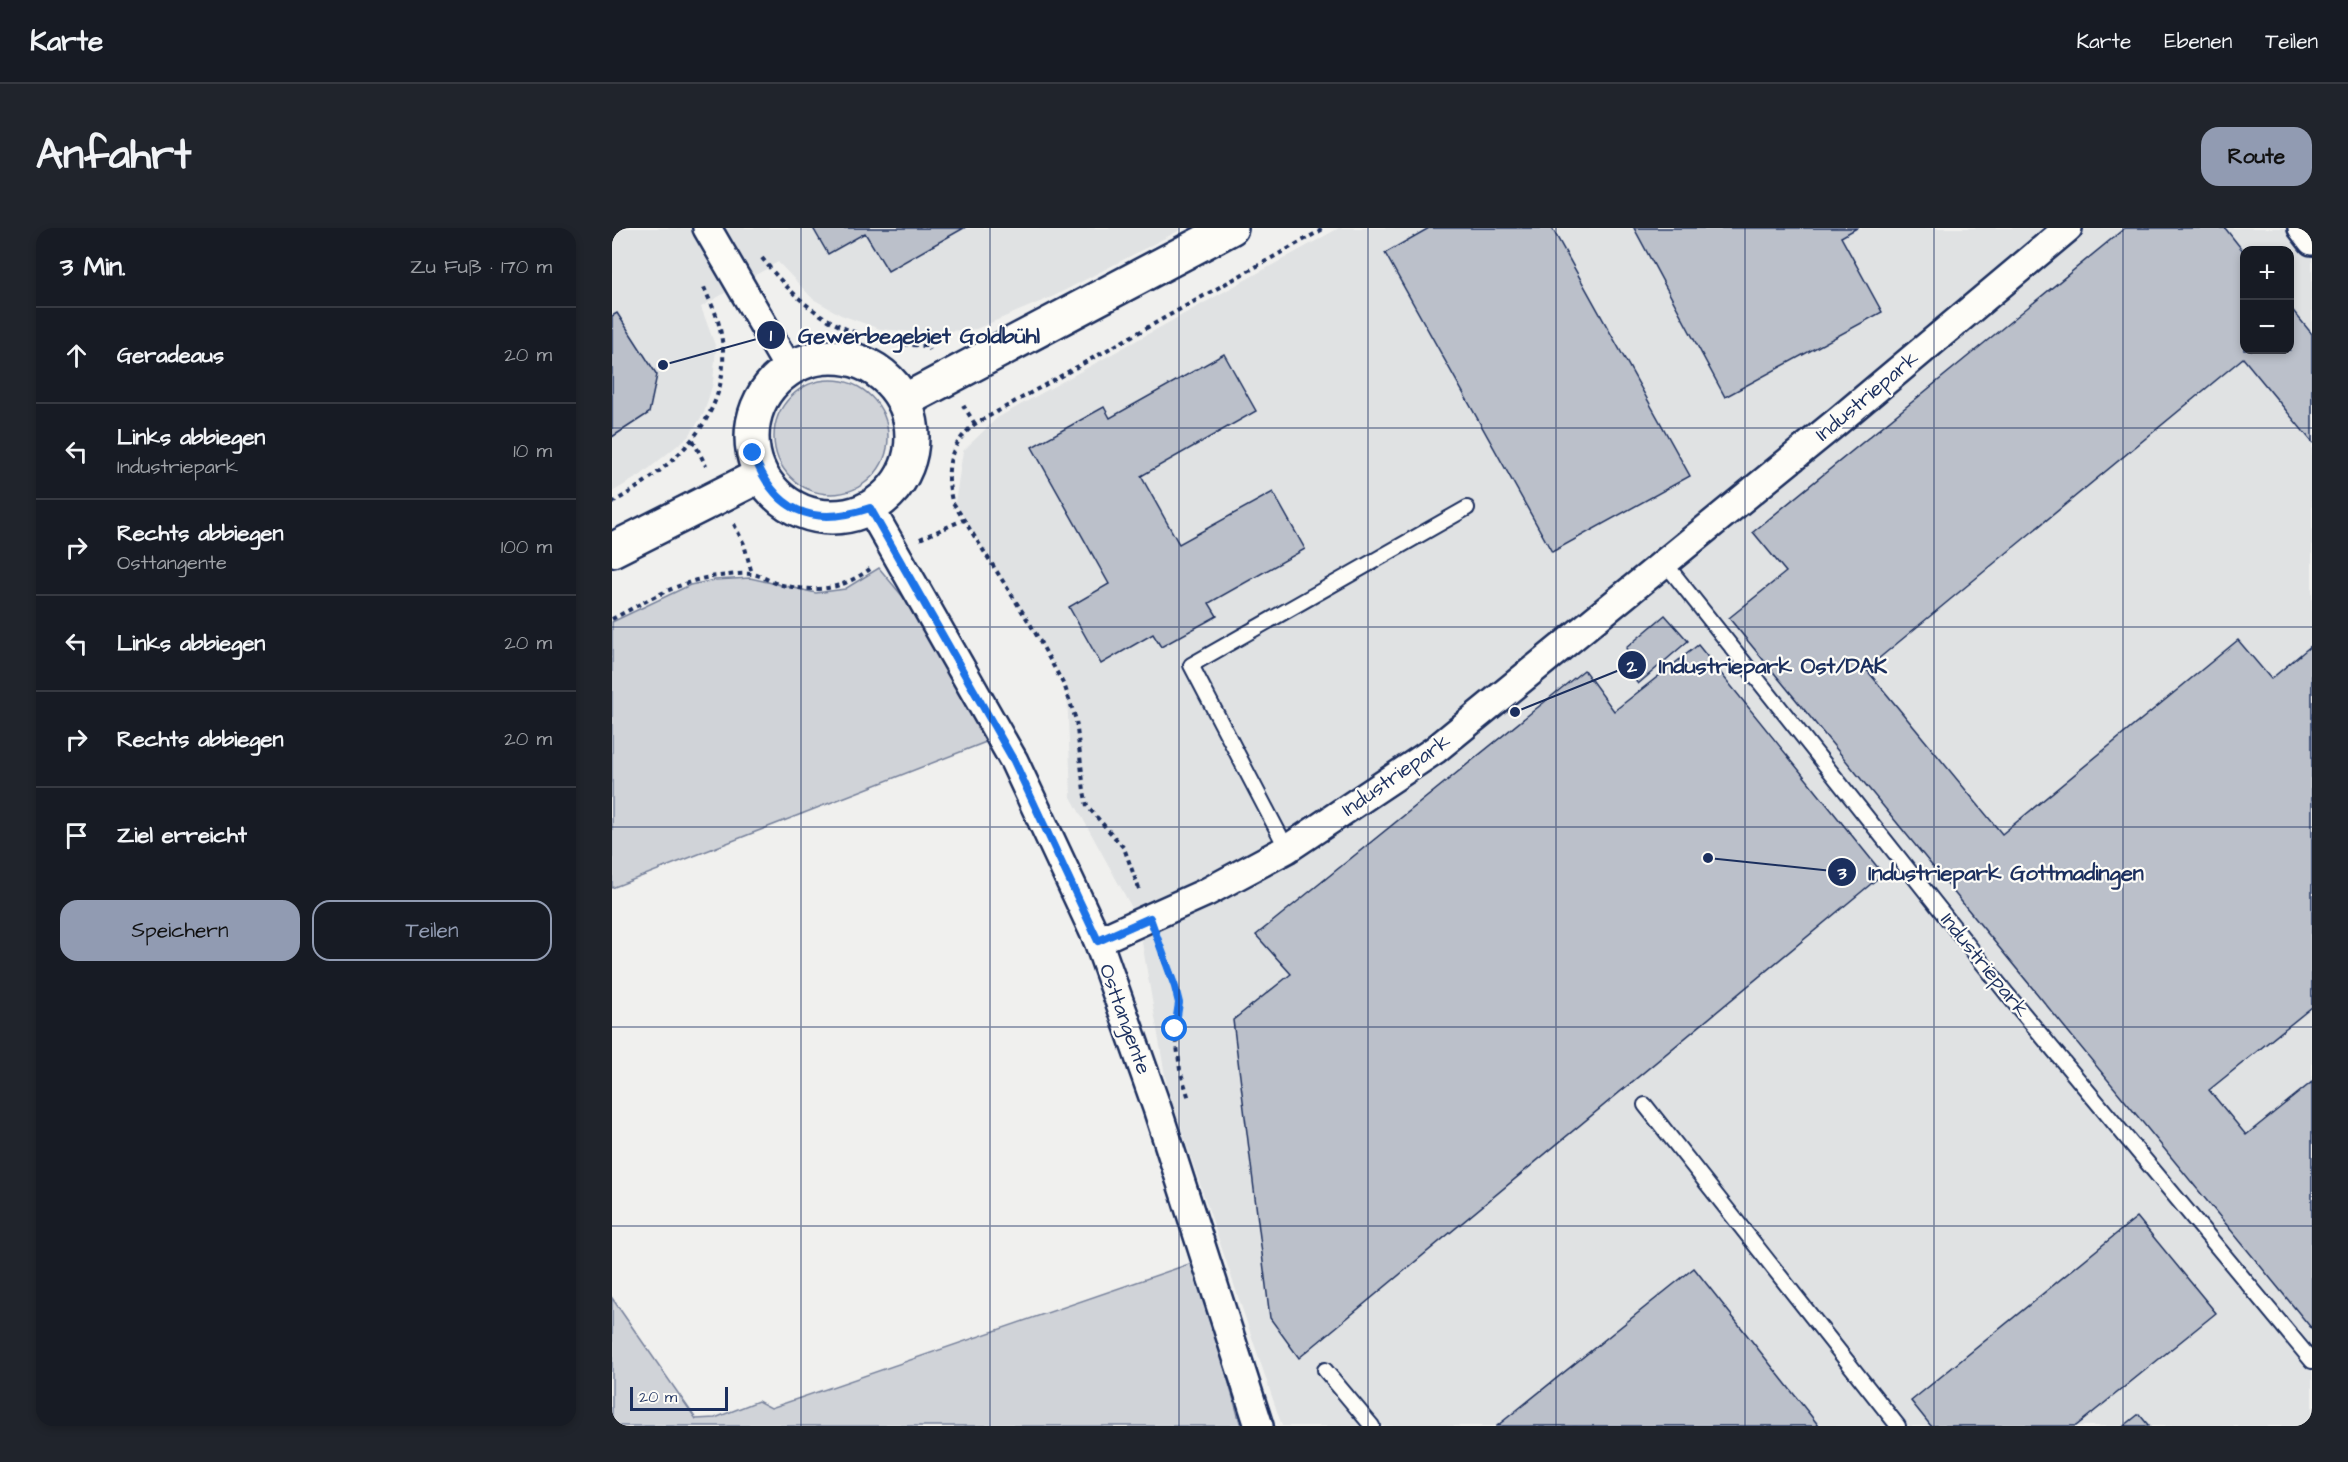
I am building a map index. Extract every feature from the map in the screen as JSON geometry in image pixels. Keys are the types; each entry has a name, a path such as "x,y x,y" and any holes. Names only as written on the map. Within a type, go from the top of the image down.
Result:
{"main road":[{"path":"904,400 1231,228"},
{"path":"840,357 866,364 888,380 904,400 911,424 911,449 904,472 890,493 870,508 846,516 820,517 796,509 776,495 761,475 753,453 751,428 758,405 770,385 789,369 814,359 840,357"},
{"path":"612,550 761,475"}],"street":[{"path":"707,228 789,369"},
{"name":"Industriepark","path":"1098,941 1207,891 1287,849 1435,750 1665,563 2068,228"},
{"path":"2302,228 2312,241"},
{"name":"Osttangente","path":"870,508 1014,761 1098,941 1157,1108 1259,1426"}],"lane":[{"path":"1287,849 1191,665 1467,508"},
{"name":"Industriepark","path":"1665,563 2007,994 2312,1361"},
{"path":"1645,1105 1898,1426"},
{"path":"1325,1370 1372,1426"}],"path":[{"path":"1189,1101 1180,1070 1175,1029 1179,1003 1175,987 1124,849 1088,806 1084,791 1076,720 1065,687 1020,609 952,501 948,484 948,465 963,434 975,424 1325,228"},
{"path":"612,503 646,483 672,462 693,440 708,418 722,379 722,352 718,322 702,284 721,254 759,254 779,280 807,307 836,326 901,345 927,346 975,424"},
{"path":"612,619 689,583 716,576 752,574 777,584 808,590 845,585 895,551 963,520"}],"shaded area":[{"path":"612,228 1184,228 1054,296 976,329 922,333 880,329 841,315 813,299 778,262 701,307 716,348 713,383 704,413 689,436 641,475 612,492"},
{"path":"1339,228 2312,228 2312,1426 1282,1426 1167,1087 1138,919 1071,797 1067,688 955,503 963,451 997,418"},
{"path":"831,380 853,384 871,397 884,415 888,437 884,459 871,477 853,490 831,494 809,490 791,477 778,459 774,437 778,415 791,397 809,384"},
{"path":"879,568 924,622 991,740 612,888 612,622 690,585 715,580 750,578 816,593 845,589"},
{"path":"1195,1262 1241,1426 612,1426 612,1298 696,1419 715,1418 758,1401 771,1408"}],"building":[{"path":"813,228 964,228 888,271 865,233 828,254"},
{"path":"1429,228 1552,228 1690,476 1552,552 1385,253"},
{"path":"1634,228 1857,228 1841,237 1882,312 1725,397"},
{"path":"2125,228 2225,228 2240,247 2240,354 2294,354 2294,312 2312,334 2312,442 2243,358 1866,669 2002,834 2238,640 2271,679 2312,645 2312,1007 2209,1090 2246,1135 2312,1082 2312,1329 1729,618 1786,572 1753,532"},
{"path":"617,313 657,375 649,413 612,437 612,316"},
{"path":"1224,354 1256,411 1141,476 1179,544 1273,492 1305,549 1209,603 1217,616 1161,647 1153,634 1101,664 1069,607 1109,584 1032,447 1104,407 1110,418"},
{"path":"1665,615 1688,641 1638,684 1625,668 1635,659 1626,648"},
{"path":"1698,645 1883,874 1299,1358 1270,1318 1233,1020 1291,974 1256,935 1584,670 1614,711"},
{"path":"2137,1217 2216,1313 2076,1426 1931,1426 1911,1401"},
{"path":"1694,1268 1819,1426 1497,1426"},
{"path":"2139,1414 2149,1426 2124,1426"}],"place":[{"name":"Gewerbegebiet Goldbühl","path":"663,365"},
{"name":"Industriepark Ost/DAK","path":"1515,712"},
{"name":"Industriepark Gottmadingen","path":"1708,858"}],"route":[{"path":"753,453 761,475 776,495 796,509 820,517 846,516 870,508 1014,761 1098,941 1150,918 1179,1003 1175,1029"}]}
